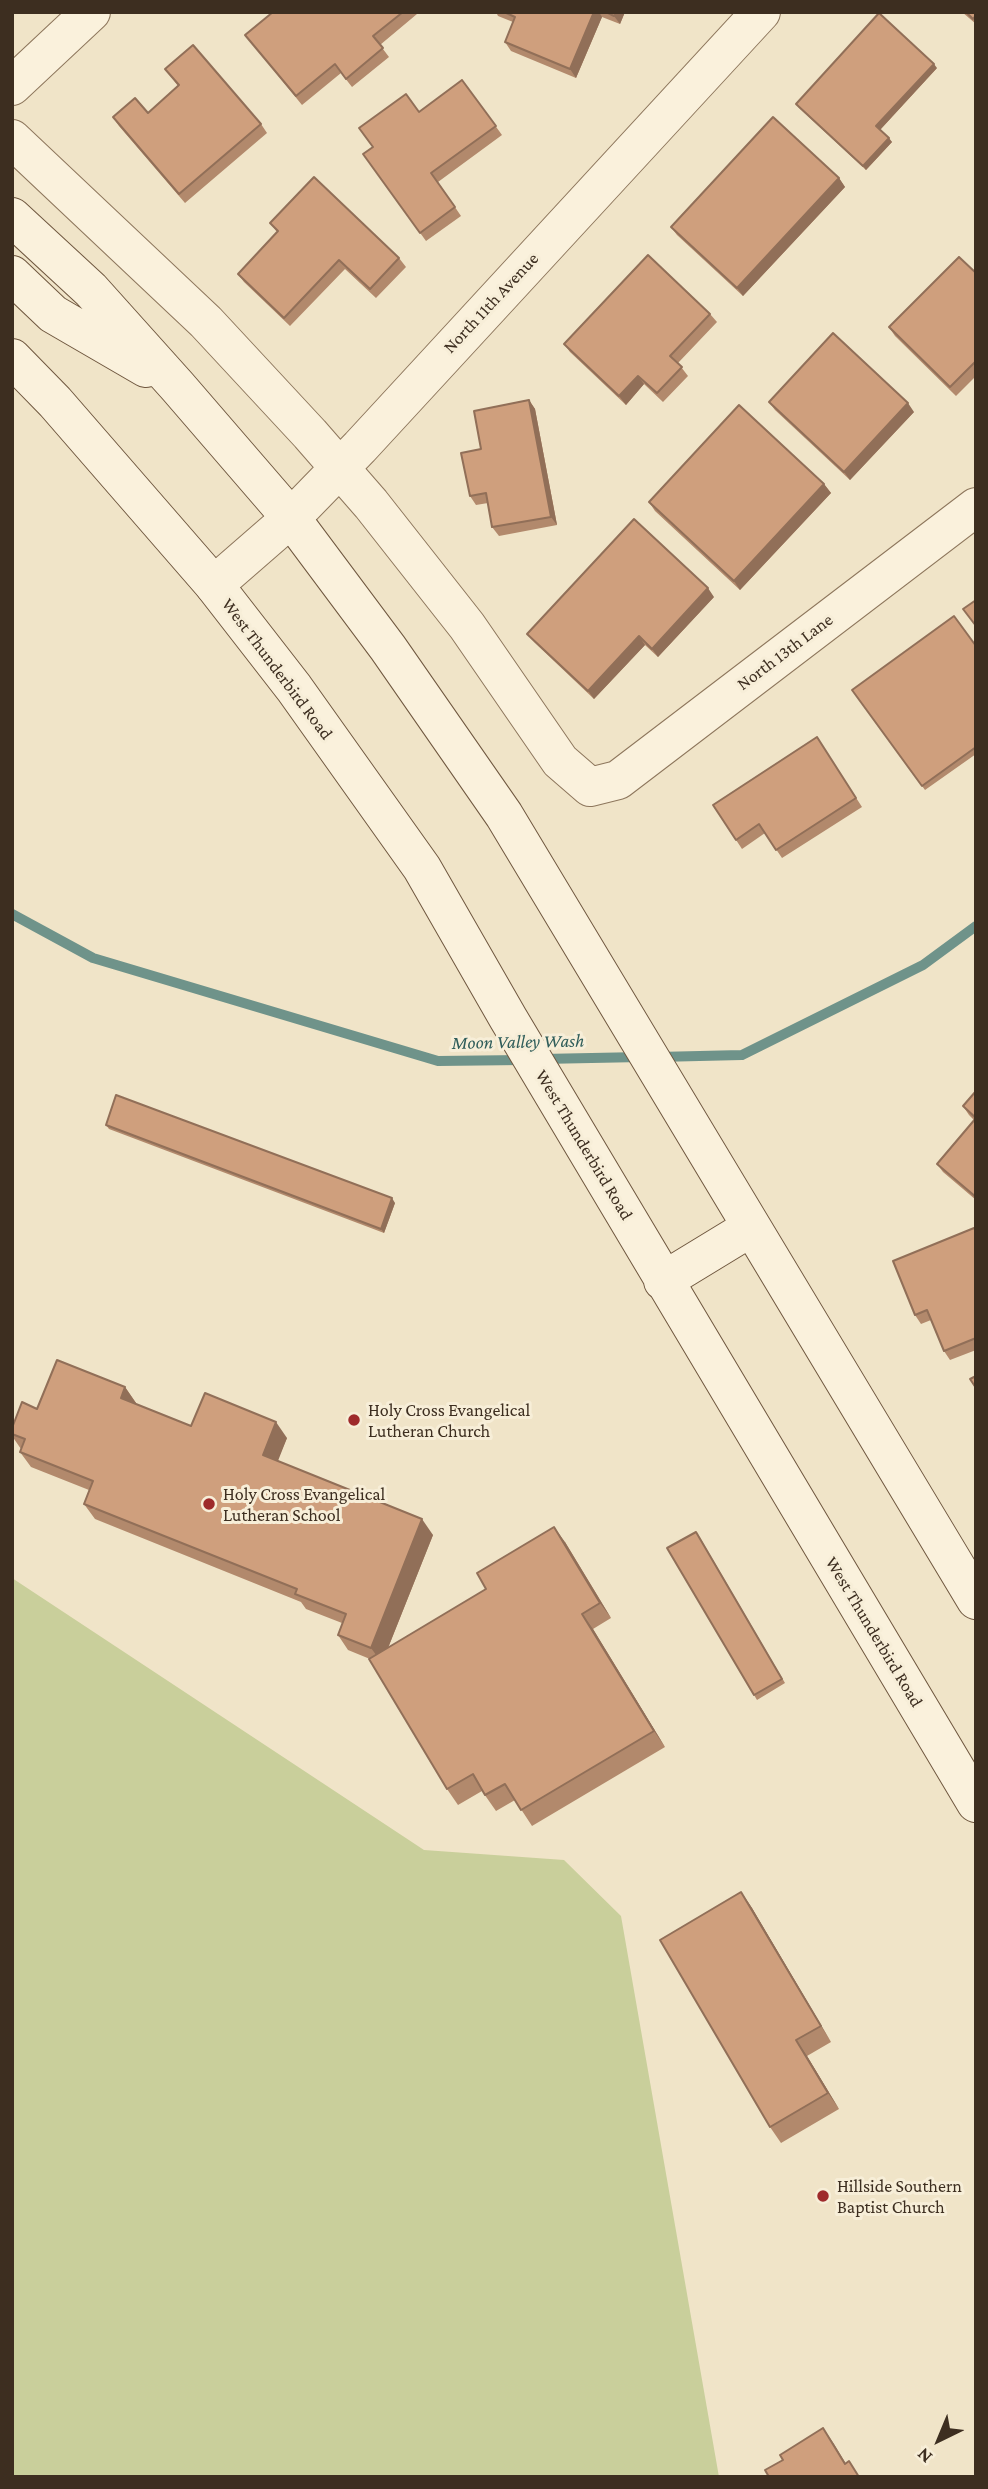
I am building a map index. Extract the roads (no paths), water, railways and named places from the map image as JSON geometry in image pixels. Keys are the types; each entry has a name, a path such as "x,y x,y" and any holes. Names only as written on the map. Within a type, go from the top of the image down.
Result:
{"main road":[{"path":"12,86 91,12"},
{"name":"North 11th Avenue","path":"214,585 291,518 340,467 761,12"},
{"path":"12,139 206,322 340,467"},
{"path":"12,217 91,290 178,387 291,518 388,648 504,815 976,1600"},
{"path":"12,275 53,314 178,387"},
{"name":"West Thunderbird Road","path":"12,358 55,402 214,585 293,688 422,868 663,1281 976,1803"},
{"name":"North 13th Lane","path":"340,467 467,626 560,761 590,787 618,780 976,507"},
{"path":"663,1281 750,1228"}],"waterway":[{"name":"Moon Valley Wash","path":"12,914 93,958 438,1061 522,1060"},
{"name":"Moon Valley Wash","path":"657,1057 742,1055 923,965 976,926"},
{"name":"Moon Valley Wash","path":"542,1059 641,1057"}],"place":[{"name":"Holy Cross Evangelical Lutheran Church","path":"354,1420"},
{"name":"Holy Cross Evangelical Lutheran School","path":"209,1504"},
{"name":"Hillside Southern Baptist Church","path":"823,2196"}]}
